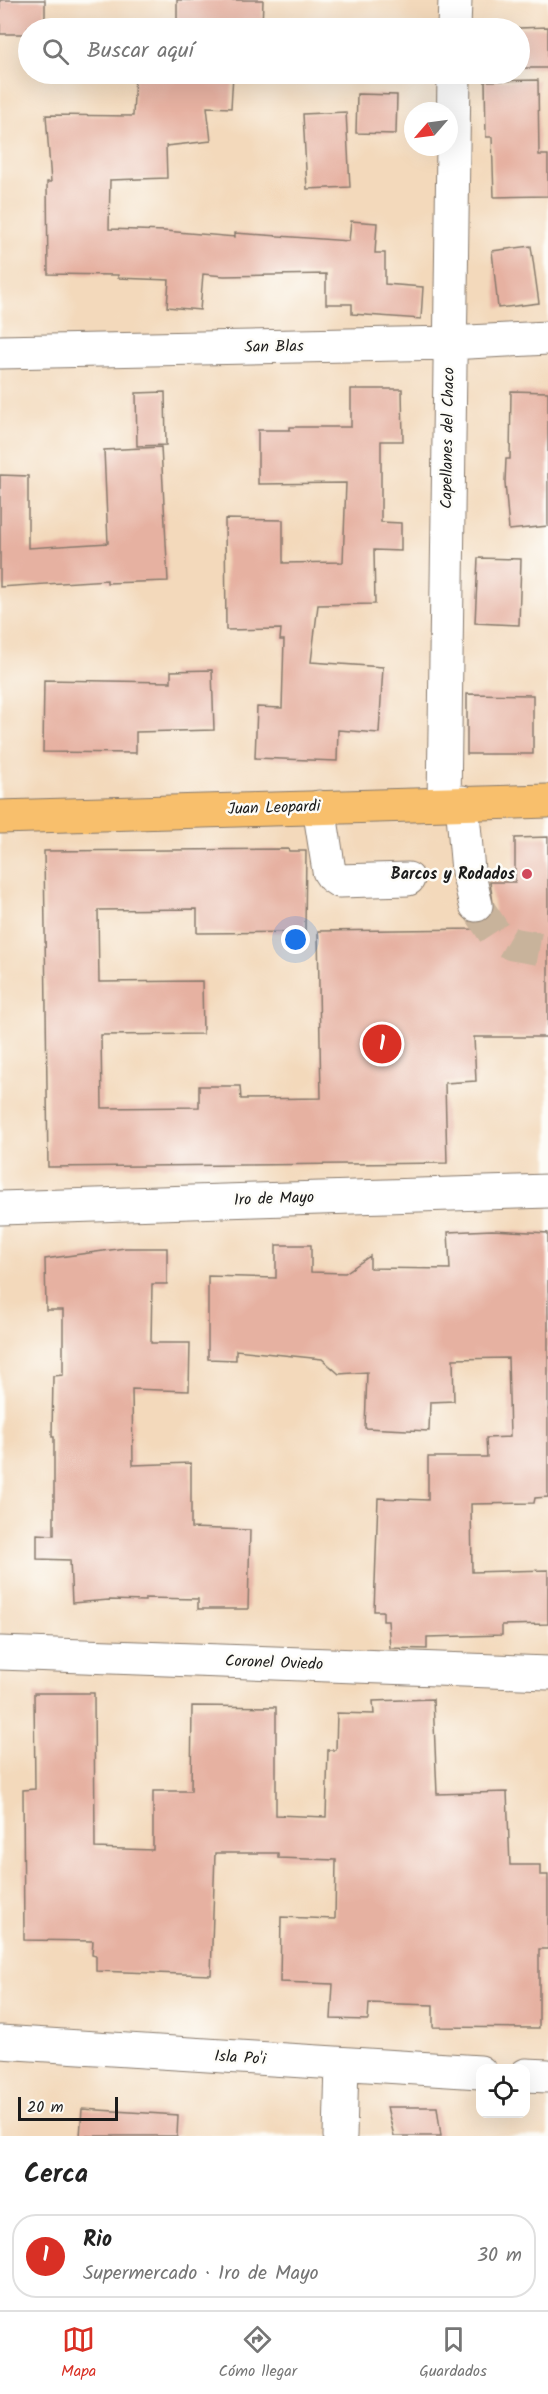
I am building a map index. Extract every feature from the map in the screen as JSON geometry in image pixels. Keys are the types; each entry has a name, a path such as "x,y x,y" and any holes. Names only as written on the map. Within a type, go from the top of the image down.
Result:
{"main road":[{"name":"Juan Leopardi","path":"0,817 548,801"}],"street":[{"path":"454,18 455,0"},
{"name":"Capellanes del Chaco","path":"454,84 449,343 453,802 476,905"},
{"name":"San Blas","path":"0,352 449,343 548,338"},
{"path":"319,807 328,871 333,877 339,881 408,879"},
{"name":"1ro de Mayo","path":"0,1208 548,1191"},
{"name":"Coronel Oviedo","path":"0,1653 548,1673"},
{"name":"Isla Po'i","path":"0,2042 476,2072"},
{"path":"340,2136 342,2064"},
{"path":"530,2075 548,2076"}],"building":[{"path":"0,0 45,0 45,18 18,18 18,34 0,34"},
{"path":"177,0 263,0 262,18 177,18"},
{"path":"548,27 548,68 530,68 530,28"},
{"path":"530,80 538,80 539,155 548,155 548,196 494,197 492,137 486,137 485,84 530,84"},
{"path":"135,84 232,84 231,108 207,107 211,141 166,146 167,178 110,180 109,229 235,237 235,233 349,241 351,221 377,223 375,253 385,253 385,284 423,287 421,319 352,314 352,304 326,304 326,274 224,276 203,274 200,310 167,307 169,280 118,278 118,275 48,274 47,182 51,182 46,115 133,116"},
{"path":"357,94 397,95 396,134 356,133"},
{"path":"346,112 350,187 307,189 303,114"},
{"path":"531,246 539,303 498,308 492,251"},
{"path":"351,389 402,389 403,441 381,441 381,522 401,523 401,551 374,550 375,604 318,605 311,662 383,667 379,733 338,730 337,761 255,758 257,707 282,708 284,640 280,640 281,629 226,630 225,519 283,520 283,563 343,562 346,483 258,484 258,430 290,430 290,427 351,427"},
{"path":"511,391 548,392 548,526 509,530 505,482 506,459 510,459"},
{"path":"165,392 166,445 137,446 136,393"},
{"path":"161,447 168,581 107,583 107,580 0,587 0,475 28,476 28,548 108,543 104,450"},
{"path":"478,558 521,559 519,625 475,623"},
{"path":"212,670 214,730 136,732 136,753 43,752 44,680 171,682 171,671"},
{"path":"467,694 533,695 533,754 467,754"},
{"path":"548,837 548,1037 474,1037 476,1081 445,1083 447,1163 48,1167 44,851 288,849 289,851 306,851 305,932 197,933 197,909 98,910 99,982 202,981 203,1034 101,1035 102,1108 199,1107 199,1086 240,1086 241,1099 321,1098 318,931 476,929 476,923 488,919 494,910 490,882 515,882 515,838"},
{"path":"492,1230 548,1233 548,1497 535,1498 534,1503 471,1504 472,1572 548,1570 548,1624 502,1625 502,1635 427,1637 427,1649 390,1648 388,1621 383,1621 383,1611 374,1611 378,1498 428,1500 428,1457 487,1457 486,1438 510,1437 508,1358 453,1359 454,1401 430,1402 429,1431 365,1428 367,1372 339,1374 322,1359 236,1350 236,1360 208,1359 208,1276 276,1278 276,1245 311,1245 311,1272 345,1273 370,1256 370,1268 450,1269 448,1232"},
{"path":"125,1248 167,1248 167,1284 152,1284 151,1343 190,1343 189,1391 132,1389 133,1465 191,1463 191,1528 250,1530 248,1609 198,1609 198,1599 145,1598 145,1601 109,1600 72,1603 70,1560 37,1559 37,1534 54,1535 53,1376 63,1375 63,1310 46,1310 45,1259"},
{"path":"34,1693 94,1693 95,1848 153,1850 153,1791 191,1791 192,1706 276,1707 276,1815 326,1817 328,1750 336,1750 337,1713 374,1714 373,1701 433,1699 437,1794 507,1792 510,1865 540,1865 540,1875 548,1875 548,1949 539,1949 539,2028 433,2027 433,2005 369,2003 368,2020 331,2019 333,1984 280,1982 281,1917 335,1919 336,1860 278,1858 278,1853 215,1853 211,1975 96,1971 96,1956 92,1955 93,1941 24,1940 23,1790 35,1789"},
{"path":"387,2107 437,2107 441,2136 394,2136"},
{"path":"82,2109 178,2115 177,2136 80,2136"}],"tunnel":[{"path":"476,905 495,934 512,944 548,950"}],"place":[{"name":"Barcos y Rodados","path":"527,874"},
{"name":"Rio","path":"382,1044"}]}
